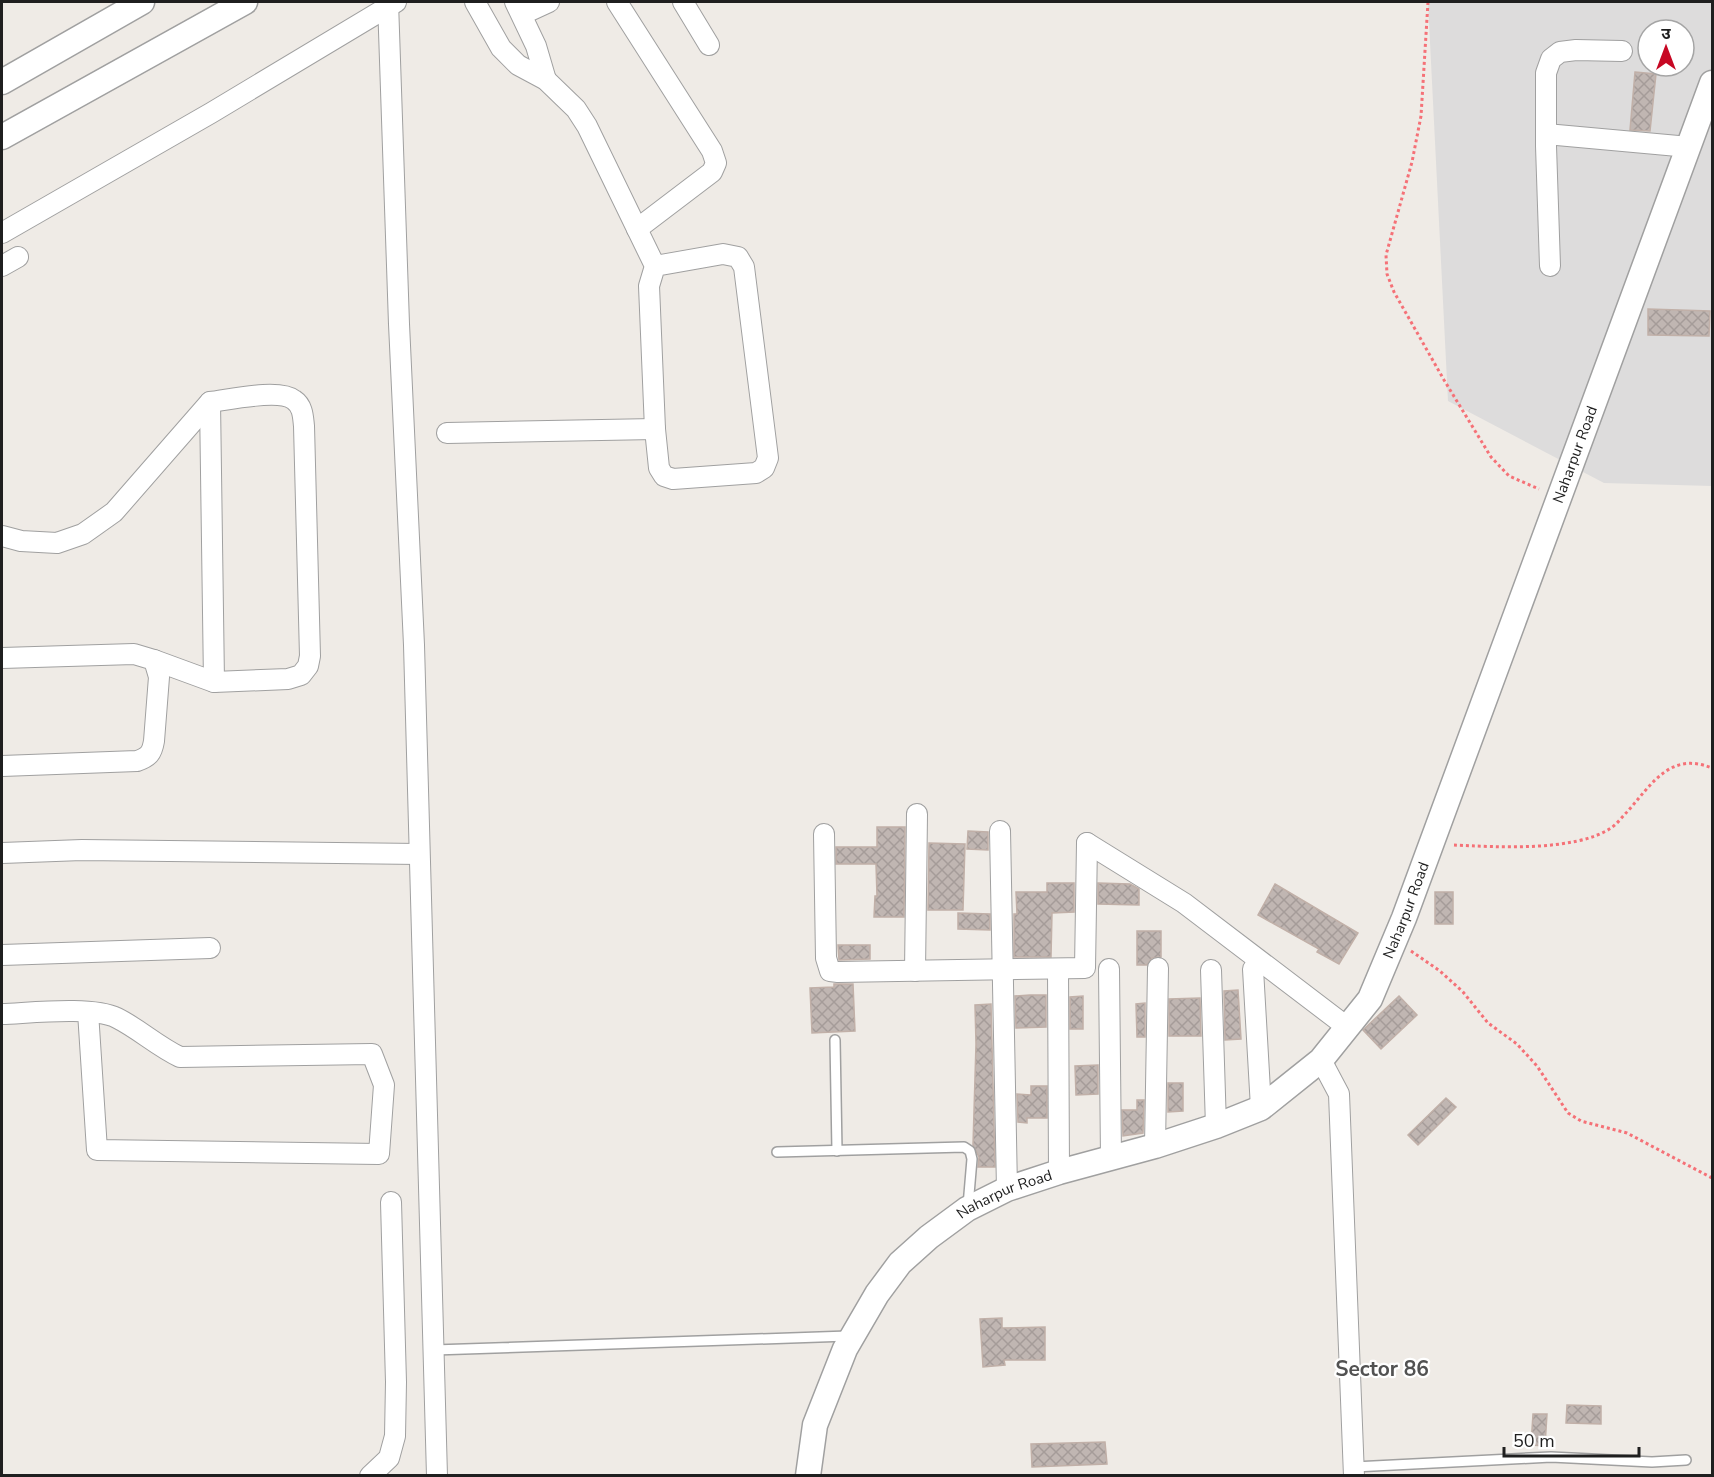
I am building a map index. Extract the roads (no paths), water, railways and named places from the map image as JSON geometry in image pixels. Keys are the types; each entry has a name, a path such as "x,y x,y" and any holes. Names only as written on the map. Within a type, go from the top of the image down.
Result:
{"street":[{"path":"2,82 142,2"},
{"path":"2,138 244,2"},
{"path":"475,2 501,48 518,65 546,80 576,109 587,126 655,266 649,286 655,429 659,468 664,476 673,479 756,473 764,468 768,458 744,267 738,257 723,254 655,266"},
{"path":"546,80 536,46 519,8 549,2"},
{"path":"616,2 712,151 716,163 712,172 637,229"},
{"path":"683,2 709,45"},
{"path":"2,233 241,96 391,3"},
{"path":"391,3 399,324 414,645 437,1476"},
{"path":"1550,266 1546,73 1551,59 1560,52 1622,51"},
{"name":"Naharpur Road","path":"808,1476 815,1425 844,1349 876,1294 900,1263 929,1237 968,1209 1006,1189 1155,1146 1261,1108 1321,1060 1370,999 1431,844 1689,147 1705,122 1713,83"},
{"path":"1546,134 1689,147"},
{"path":"2,536 21,541 57,543 83,534 114,512 210,402 283,395 294,400 302,409 310,656 308,666 301,675 288,679 214,682 134,654 2,658"},
{"path":"210,402 214,682"},
{"path":"447,434 655,429"},
{"path":"2,766 136,760 148,757 154,741 159,677 154,660"},
{"path":"915,971 918,814"},
{"path":"1000,831 1006,1189"},
{"path":"824,834 826,958 830,971 1085,968 1088,843 1184,903 1347,1027"},
{"path":"2,853 82,850 419,854"},
{"path":"2,955 210,948"},
{"path":"1155,1146 1158,968"},
{"path":"1058,969 1059,1172"},
{"path":"1109,969 1111,1158"},
{"path":"1253,969 1261,1108"},
{"path":"1211,970 1216,1126"},
{"path":"2,1014 88,1012 114,1017 180,1057 372,1054 384,1085 379,1154 98,1149 88,1012"},
{"path":"1321,1060 1339,1094 1354,1471"},
{"path":"370,1476 389,1458 395,1436 396,1382 391,1202"}],"lane":[{"path":"835,1040 837,1151"},
{"path":"777,1152 964,1147 970,1151 972,1159 968,1209"},
{"path":"434,1350 852,1336"},
{"path":"1354,1471 1551,1457 1652,1462 1686,1460"}],"district":[{"name":"Sector 86","path":"1382,1369"}]}
